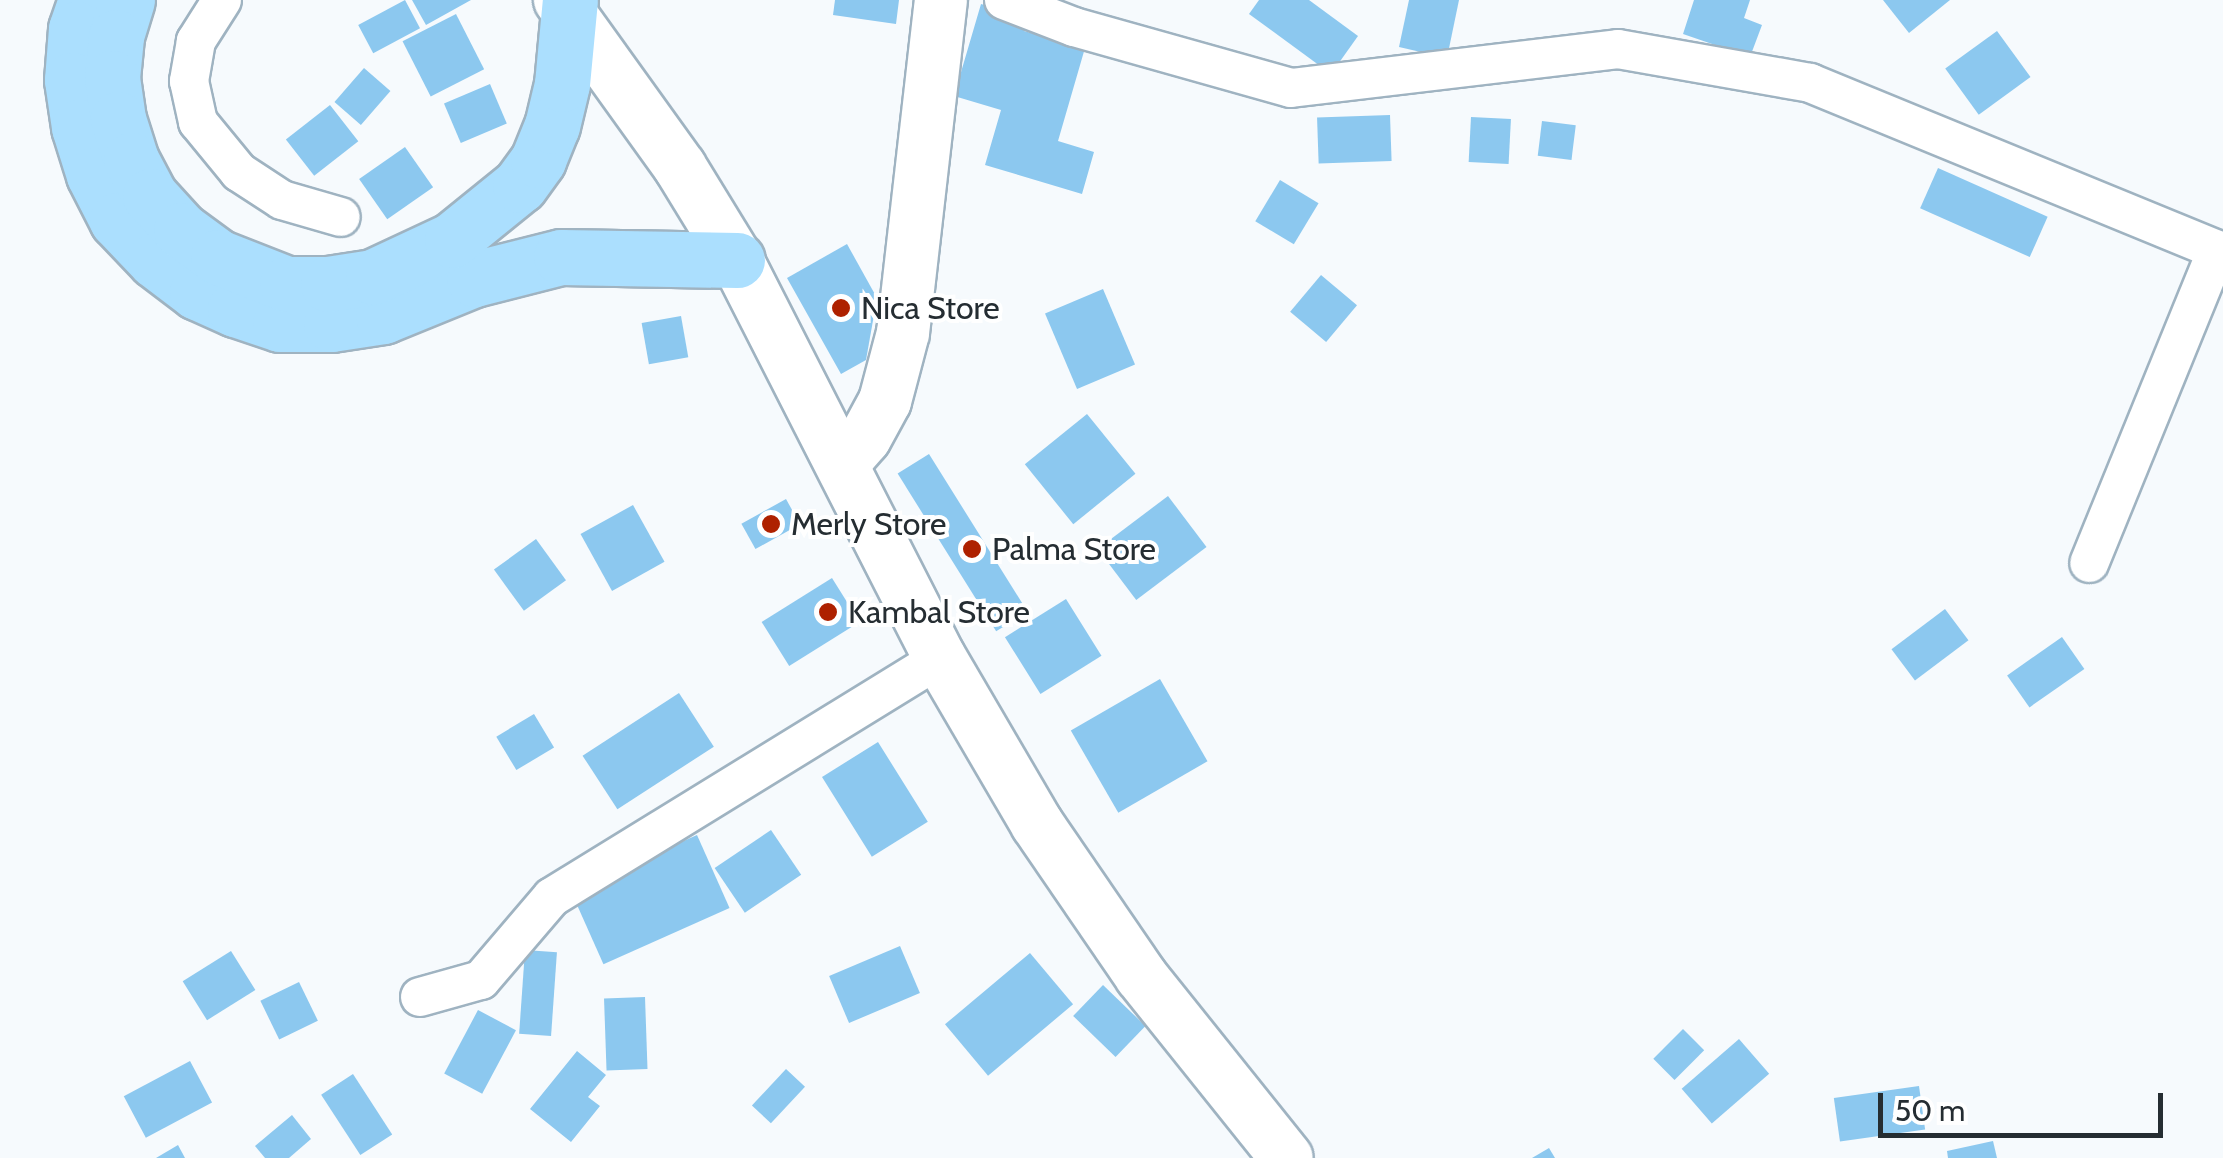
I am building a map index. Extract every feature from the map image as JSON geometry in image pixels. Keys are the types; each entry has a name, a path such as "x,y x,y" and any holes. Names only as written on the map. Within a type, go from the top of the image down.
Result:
{"main road":[{"path":"86,0 76,29 72,80 79,127 94,175 117,220 155,260 197,292 280,324 331,324 383,316 491,213 538,160 562,84 567,5"},
{"path":"128,0 114,51 118,118 131,160 150,196 182,230 218,257 287,284 421,279 562,257 737,260"},
{"path":"844,463 866,438 884,401 903,332 941,0"},
{"path":"567,5 680,167 737,260 844,463 940,658 1089,906 1287,1158"}],"street":[{"path":"222,0 196,41 189,81 198,122 240,172 282,200 341,217"},
{"path":"1004,0 1074,27 1290,88 1618,49 1810,83 2217,250 2089,563"},
{"path":"420,997 481,980 552,896 940,658"}],"building":[{"path":"405,0 420,28 373,53 358,25"},
{"path":"412,0 471,0 426,25"},
{"path":"835,0 899,0 896,24 833,15"},
{"path":"1259,0 1309,0 1358,36 1331,74 1249,14"},
{"path":"1409,0 1459,0 1447,58 1399,47"},
{"path":"1694,0 1750,0 1744,18 1762,25 1750,57 1683,34"},
{"path":"1883,0 1950,0 1909,33"},
{"path":"981,4 1024,17 1024,31 1085,48 1058,141 1094,152 1082,194 985,165 1001,110 954,96"},
{"path":"456,14 484,69 431,96 403,41"},
{"path":"1997,31 2031,77 1979,115 1945,69"},
{"path":"364,68 390,91 361,125 334,102"},
{"path":"490,84 507,124 461,143 444,104"},
{"path":"330,105 358,141 314,176 286,139"},
{"path":"1390,115 1392,161 1319,164 1317,118"},
{"path":"1471,117 1511,119 1509,164 1469,162"},
{"path":"1542,121 1576,125 1571,160 1538,156"},
{"path":"405,147 433,187 387,219 359,179"},
{"path":"1938,168 2048,217 2030,257 1920,208"},
{"path":"1280,180 1319,203 1294,244 1255,221"},
{"path":"847,244 877,298 866,360 841,374 787,278"},
{"path":"1321,275 1357,305 1326,342 1290,312"},
{"path":"1103,289 1135,364 1077,389 1045,314"},
{"path":"681,316 688,357 649,364 642,323"},
{"path":"1087,414 1135,474 1073,524 1025,464"},
{"path":"929,454 1028,612 996,631 898,474"},
{"path":"1168,496 1207,547 1136,600 1098,549"},
{"name":"Merly Store","path":"786,499 800,524 755,549 741,524"},
{"path":"633,505 665,562 612,591 581,534"},
{"path":"536,539 566,580 524,611 494,570"},
{"path":"832,578 860,622 789,666 762,622"},
{"path":"1066,599 1102,656 1040,694 1005,637"},
{"path":"1945,609 1968,640 1915,680 1891,649"},
{"path":"2062,637 2084,669 2029,707 2007,675"},
{"path":"1160,679 1208,761 1118,813 1071,730"},
{"path":"679,693 714,747 617,809 583,756"},
{"path":"534,714 554,747 516,770 496,737"},
{"path":"878,742 928,822 872,857 822,777"},
{"path":"771,830 801,875 745,913 715,868"},
{"path":"697,835 730,908 603,964 571,891"},
{"path":"900,946 920,993 849,1023 829,976"},
{"path":"525,950 557,952 551,1036 519,1034"},
{"path":"231,951 255,990 207,1020 183,981"},
{"path":"1030,953 1073,1004 988,1076 945,1024"},
{"path":"299,982 318,1021 279,1039 260,1001"},
{"path":"1103,985 1145,1026 1116,1057 1073,1016"},
{"path":"645,997 648,1069 607,1070 604,998"},
{"path":"478,1010 516,1030 482,1094 444,1074"},
{"path":"1683,1029 1704,1050 1675,1080 1653,1059"},
{"path":"1739,1039 1769,1074 1712,1124 1682,1089"},
{"path":"577,1051 606,1075 588,1097 600,1106 571,1142 530,1109"},
{"path":"190,1061 212,1102 146,1138 124,1096"},
{"path":"786,1069 805,1087 771,1123 752,1106"},
{"path":"353,1074 392,1134 360,1155 321,1095"},
{"path":"1919,1086 1925,1130 1840,1142 1834,1098"},
{"path":"292,1115 311,1139 289,1158 265,1158 255,1146"},
{"path":"1993,1141 1997,1158 1948,1158 1947,1151"},
{"path":"178,1145 185,1158 156,1158"},
{"path":"1549,1148 1555,1158 1532,1158"}],"place":[{"name":"Nica Store","path":"841,308"},
{"name":"Merly Store","path":"771,524"},
{"name":"Palma Store","path":"972,549"},
{"name":"Kambal Store","path":"828,612"}]}
